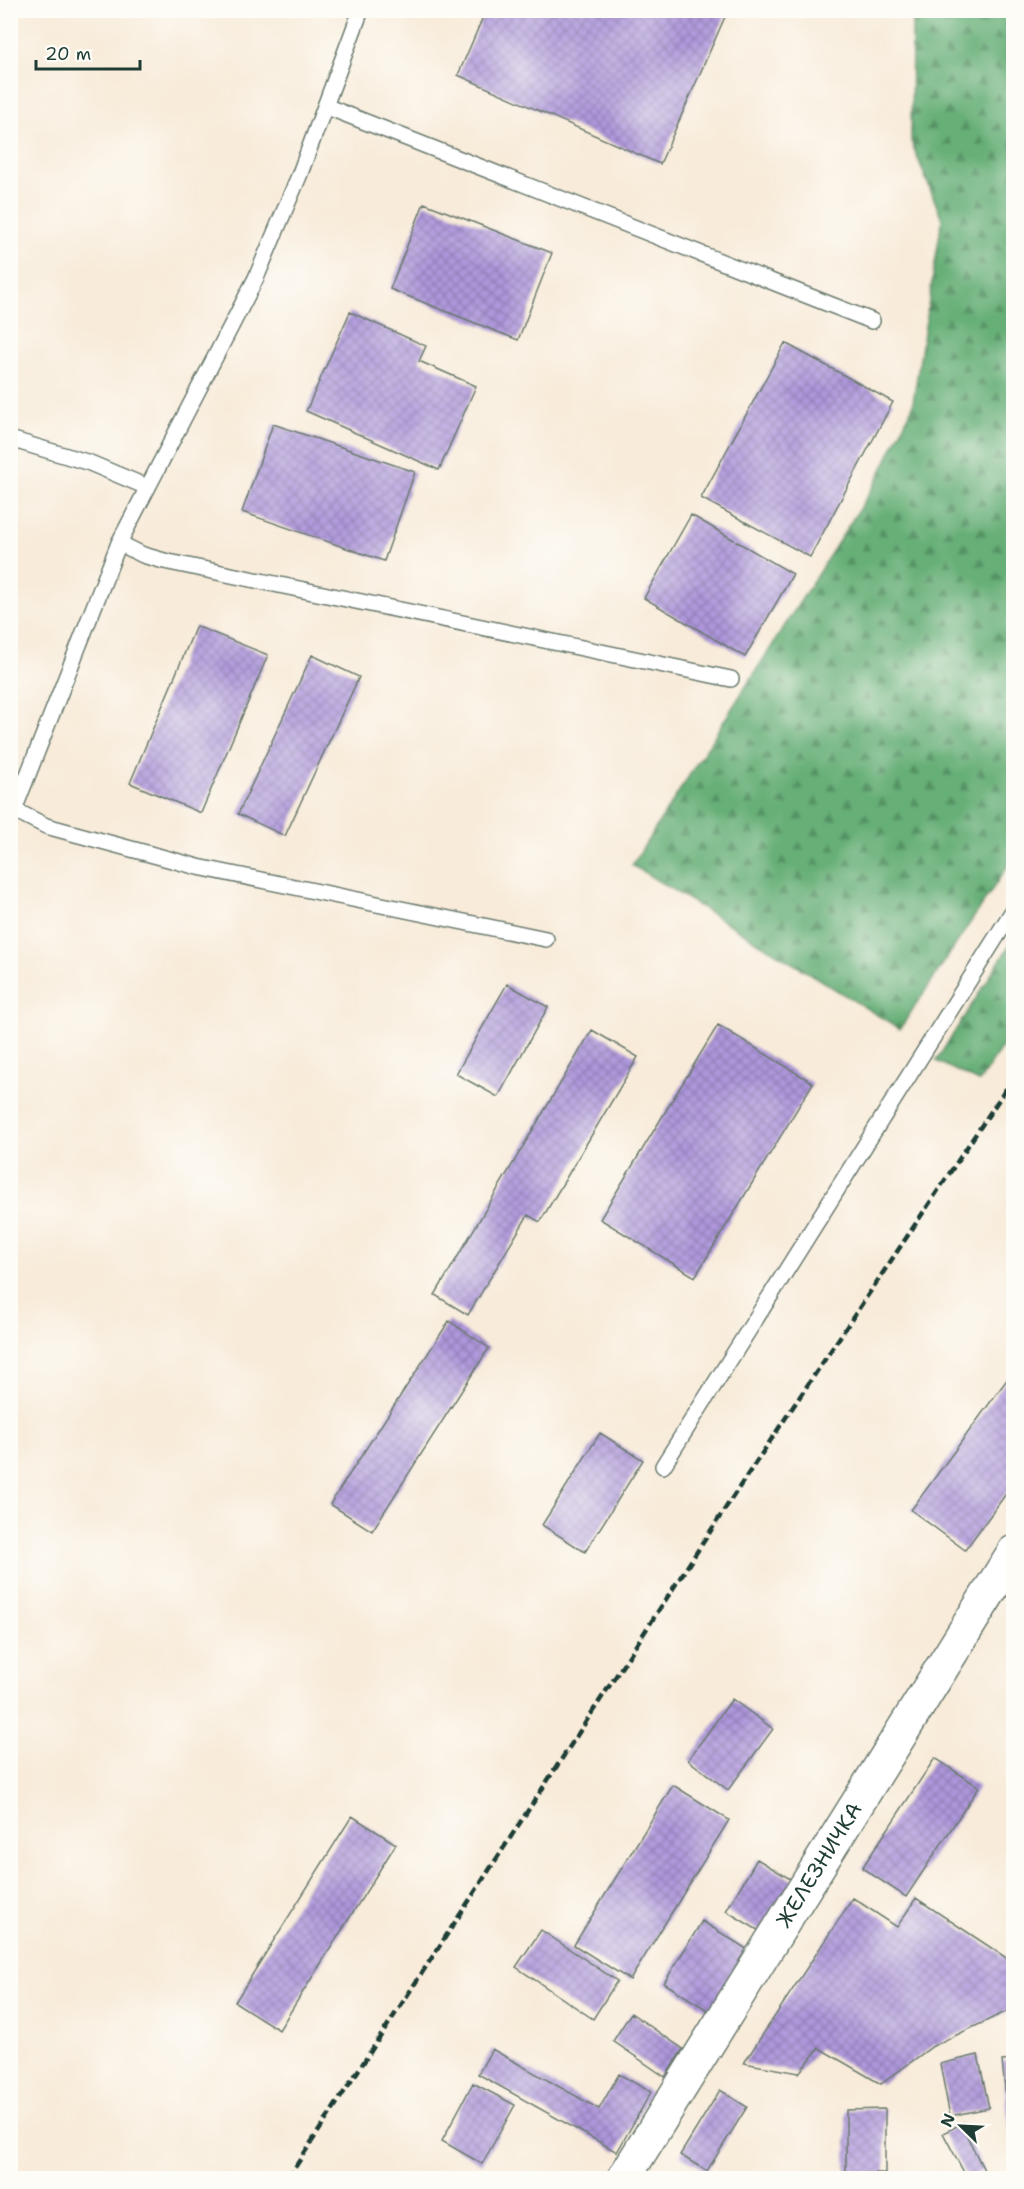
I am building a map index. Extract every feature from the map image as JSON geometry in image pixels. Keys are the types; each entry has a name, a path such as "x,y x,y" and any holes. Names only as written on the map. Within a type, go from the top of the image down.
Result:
{"street":[{"name":"ЖЕЛЕЗНИЧКА","path":"624,2178 1014,1552"}],"lane":[{"path":"361,10 299,176 256,278 119,543 14,810 46,826 198,867 546,939"},
{"path":"325,106 873,321"},
{"path":"11,441 90,463 147,487"},
{"path":"119,543 143,555 164,561 731,679"},
{"path":"663,1466 1014,909"}],"green space":[{"path":"916,11 1013,11 1013,858 900,1029 632,865 875,484 912,408 942,219 911,141 912,20"},
{"path":"1013,940 1013,1031 979,1082 936,1061"}],"building":[{"path":"486,10 728,10 660,164 458,75"},
{"path":"424,203 552,253 518,340 390,289"},
{"path":"350,312 426,346 419,361 476,386 439,470 306,411"},
{"path":"785,343 893,402 810,557 701,498"},
{"path":"273,424 415,472 384,561 242,512"},
{"path":"691,515 793,574 745,657 644,598"},
{"path":"196,626 268,655 201,813 130,783"},
{"path":"312,655 359,677 285,836 238,814"},
{"path":"507,984 548,1007 498,1097 456,1074"},
{"path":"718,1025 813,1083 695,1277 600,1219"},
{"path":"592,1030 638,1057 540,1222 528,1215 468,1315 435,1295"},
{"path":"449,1321 489,1348 372,1531 330,1504"},
{"path":"1014,1370 1014,1483 965,1550 911,1510"},
{"path":"600,1433 643,1460 585,1552 542,1525"},
{"path":"732,1699 773,1729 728,1790 688,1760"},
{"path":"935,1758 979,1787 906,1897 862,1868"},
{"path":"673,1785 729,1820 630,1980 574,1945"},
{"path":"352,1816 396,1844 279,2030 235,2002"},
{"path":"757,1859 797,1883 766,1935 726,1911"},
{"path":"853,1898 897,1927 916,1898 1014,1963 1014,2008 933,2046 881,2084 819,2048 799,2073 744,2063"},
{"path":"702,1921 750,1951 712,2013 664,1983"},
{"path":"541,1930 617,1981 593,2019 516,1967"},
{"path":"631,2013 683,2049 665,2077 613,2041"},
{"path":"492,2049 599,2109 619,2074 651,2092 617,2152 478,2074"},
{"path":"978,2055 989,2108 950,2116 940,2064"},
{"path":"1014,2060 1014,2153 1012,2153 1002,2061"},
{"path":"473,2083 515,2105 482,2164 442,2141"},
{"path":"720,2090 747,2107 707,2171 680,2155"},
{"path":"885,2109 885,2173 846,2173 846,2110"},
{"path":"961,2124 984,2170 967,2178 943,2133"}],"railway":[{"path":"288,2178 736,1492 1014,1077"}]}
